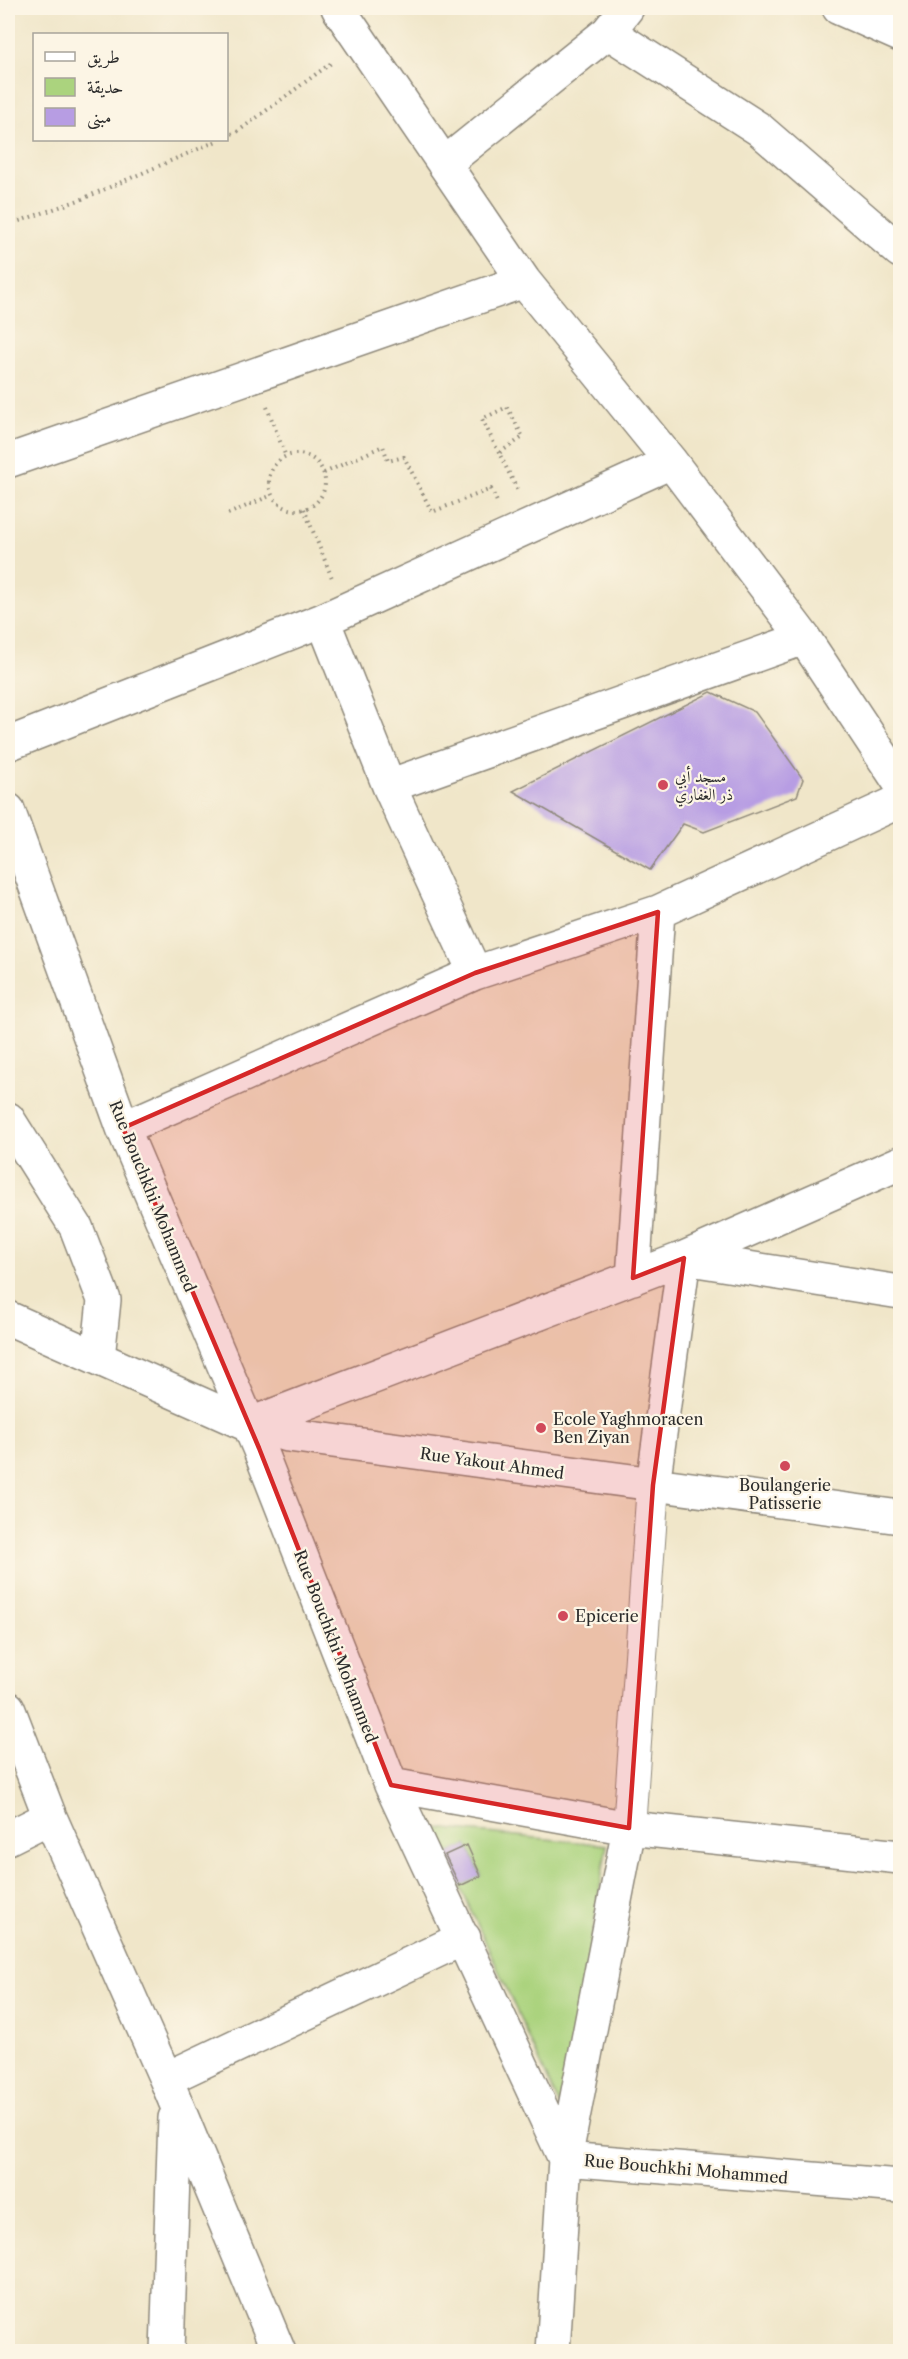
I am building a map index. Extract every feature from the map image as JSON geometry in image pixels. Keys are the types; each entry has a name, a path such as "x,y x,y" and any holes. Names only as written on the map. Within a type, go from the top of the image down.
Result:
{"street":[{"path":"338,8 524,281 671,462 804,638 895,764"},
{"path":"839,8 900,35"},
{"path":"444,164 617,20 759,129 900,251"},
{"path":"8,461 524,281"},
{"path":"8,744 323,620 671,462"},
{"path":"323,620 389,786 475,973"},
{"path":"389,786 804,638"},
{"path":"123,1128 475,973 658,912 900,801"},
{"name":"Rue Bouchkhi Mohammed","path":"8,810 123,1128 248,1425 391,1785 565,2159 900,2186"},
{"path":"633,1278 658,912"},
{"path":"8,1119 76,1227 105,1300 98,1358"},
{"path":"248,1425 684,1258 900,1163"},
{"path":"684,1258 900,1292"},
{"path":"553,2352 565,2159 629,1828 653,1485 684,1258"},
{"name":"Rue Yakout Ahmed","path":"8,1318 248,1425 288,1435 900,1516"},
{"path":"8,1708 50,1818 171,2093 279,2352"},
{"path":"391,1785 629,1828 900,1857"},
{"path":"8,1838 50,1818"},
{"path":"171,2093 464,1938"},
{"path":"167,2352 171,2093"}],"path":[{"path":"228,135 237,132 361,41"},
{"path":"8,225 82,199 217,141"},
{"path":"264,400 286,457"},
{"path":"500,453 523,438 507,407 482,419 523,500"},
{"path":"324,473 382,446 388,461 404,457 432,512 491,489 500,508"},
{"path":"295,454 313,459 324,473 324,491 313,506 304,509 286,507 272,495 270,477 273,468 286,457 295,454"},
{"path":"228,514 272,495"},
{"path":"304,509 335,585"}],"highlighted area":[{"path":"658,912 633,1278 684,1258 653,1485 629,1828 391,1785 259,1448 123,1128 475,973"}],"green space":[{"path":"436,1828 607,1845 563,2113 460,1886 481,1875 467,1845 445,1855"}],"building":[{"name":"مسجد أبي ذر الغفاري","path":"711,692 755,712 803,779 797,796 704,832 683,824 650,870 513,791"},
{"path":"467,1845 481,1876 460,1886 445,1855"}],"place":[{"name":"مسجد أبي ذر الغفاري","path":"663,785"},
{"name":"Ecole Yaghmoracen Ben Ziyan","path":"541,1428"},
{"name":"Boulangerie Patisserie","path":"785,1466"},
{"name":"Epicerie","path":"563,1616"}]}
